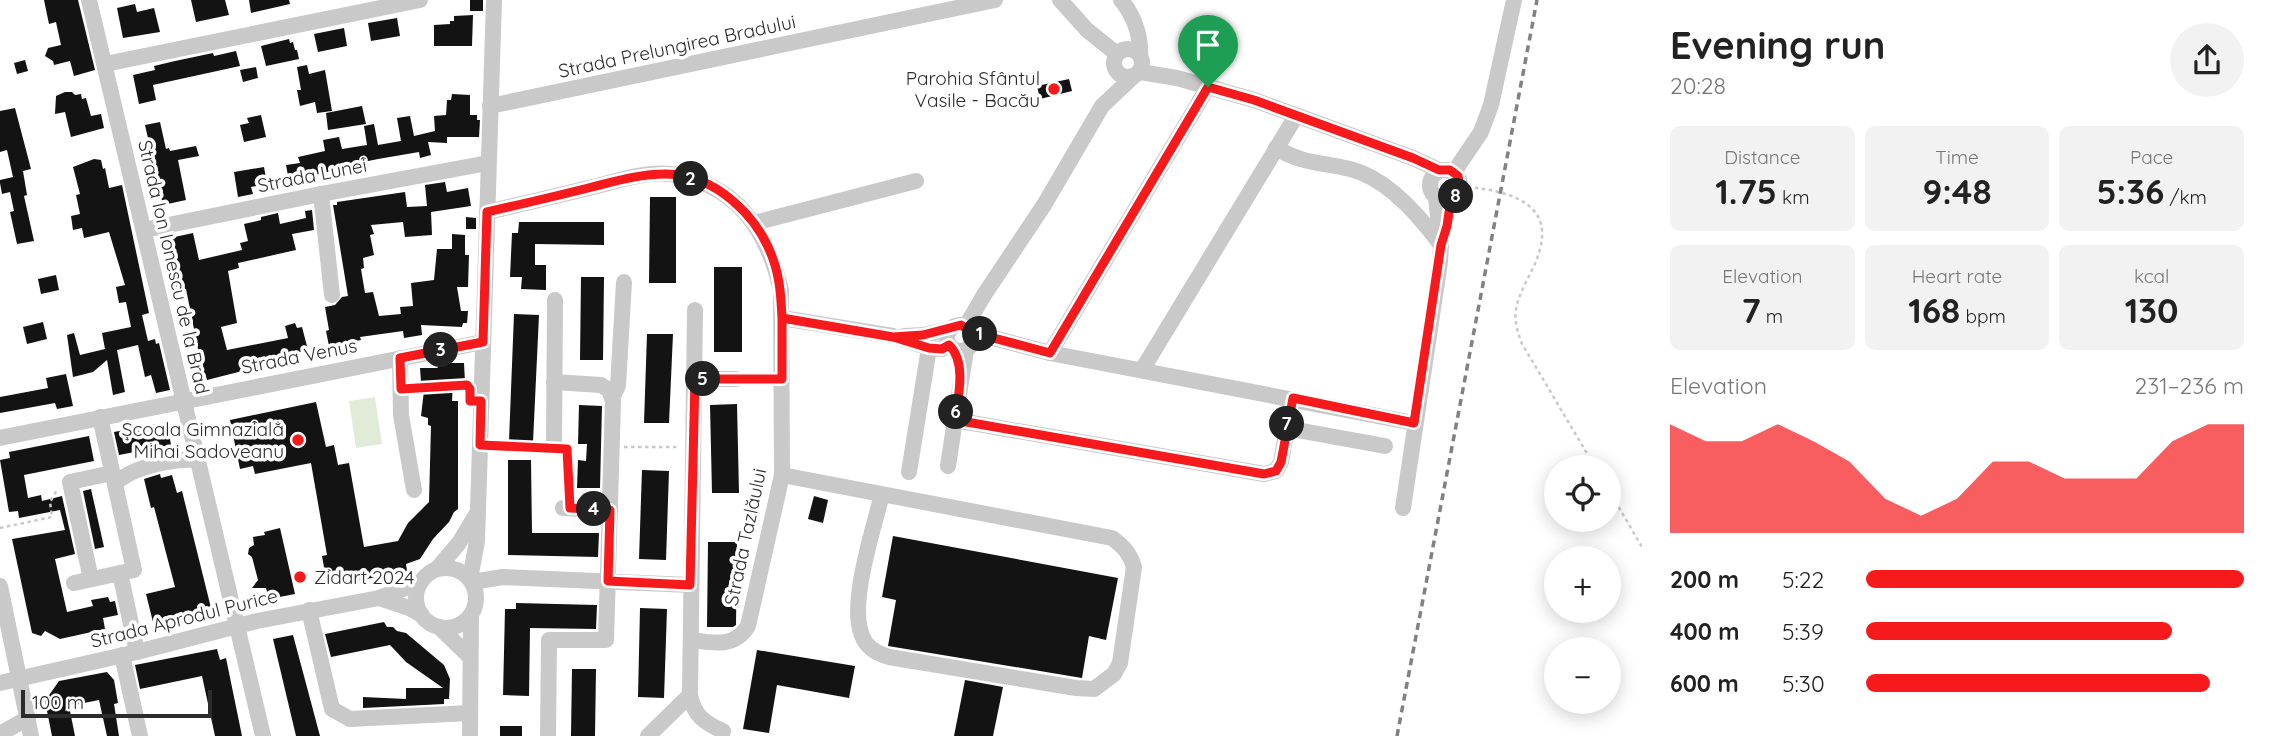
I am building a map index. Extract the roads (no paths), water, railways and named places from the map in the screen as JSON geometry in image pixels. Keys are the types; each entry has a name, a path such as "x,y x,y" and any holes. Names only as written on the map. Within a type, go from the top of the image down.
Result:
{"street":[{"name":"Strada Ion Ionescu de la Brad","path":"89,0 263,736"},
{"path":"104,64 363,5 420,0"},
{"path":"470,736 469,656 473,609 477,596 471,581 477,541 494,0"},
{"name":"Strada Prelungirea Bradului","path":"491,106 995,0"},
{"path":"1060,0 1087,30 1131,61 1177,78 1254,100 1413,158 1447,184"},
{"path":"947,466 960,380 961,339 984,295 1044,205 1102,106 1109,79 1131,61 1139,36 1121,0"},
{"path":"1403,508 1441,245 1447,184 1467,168 1471,149 1481,132 1490,105 1514,0"},
{"path":"1050,353 1208,87"},
{"path":"1142,370 1296,116"},
{"path":"1276,148 1314,164 1351,169 1385,186 1427,226 1441,245"},
{"name":"Strada Lunei","path":"144,230 488,163"},
{"name":"Strada Tazlăului","path":"487,212 639,176 669,174 704,182 728,197 754,223 766,241 781,290 782,475 748,626 734,641 716,643 691,640"},
{"path":"754,223 916,181"},
{"path":"321,194 332,295"},
{"path":"612,398 618,386 624,282"},
{"path":"554,447 555,300"},
{"path":"695,310 690,585 691,700 706,724 723,732"},
{"path":"782,318 893,337 929,348 942,349 961,339"},
{"path":"893,337 923,335 1004,342 1414,423"},
{"name":"Strada Venus","path":"0,438 483,342"},
{"path":"909,472 929,348"},
{"path":"400,358 401,415 414,490"},
{"path":"695,379 736,379"},
{"path":"548,736 548,640 606,640 612,447 612,398 609,390 601,385 554,382"},
{"path":"955,420 1264,474 1276,471 1281,462 1293,398"},
{"path":"74,583 134,570 100,417"},
{"path":"1286,428 1385,446"},
{"path":"91,579 71,482 113,478 135,470 198,460"},
{"path":"782,475 882,494 1112,538 1124,547 1134,567 1120,663 1114,674 1094,689 1076,688 889,657 874,651 865,643 856,618 859,591 882,494"},
{"path":"566,508 610,510"},
{"path":"469,656 439,627 422,615 416,599 421,582 437,569 459,543 478,511"},
{"path":"437,569 455,569 471,581 493,577 690,585"},
{"path":"120,573 140,736"},
{"path":"439,627 456,626 489,590 514,578"},
{"name":"Strada Aprodul Purice","path":"0,683 130,654 237,625 379,598 421,582"},
{"path":"0,586 32,736"},
{"name":"Strada Aprodul Purice","path":"379,598 422,615"},
{"path":"309,610 332,709 350,719 470,713"},
{"path":"648,736 691,700"},
{"path":"0,734 28,718"}],"railway":[{"path":"1397,736 1537,0"}],"place":[{"name":"Parohia Sfântul Vasile - Bacău","path":"1054,89"},
{"name":"Școala Gimnazială Mihai Sadoveanu","path":"298,440"},
{"name":"Zidart 2024","path":"300,577"}]}
